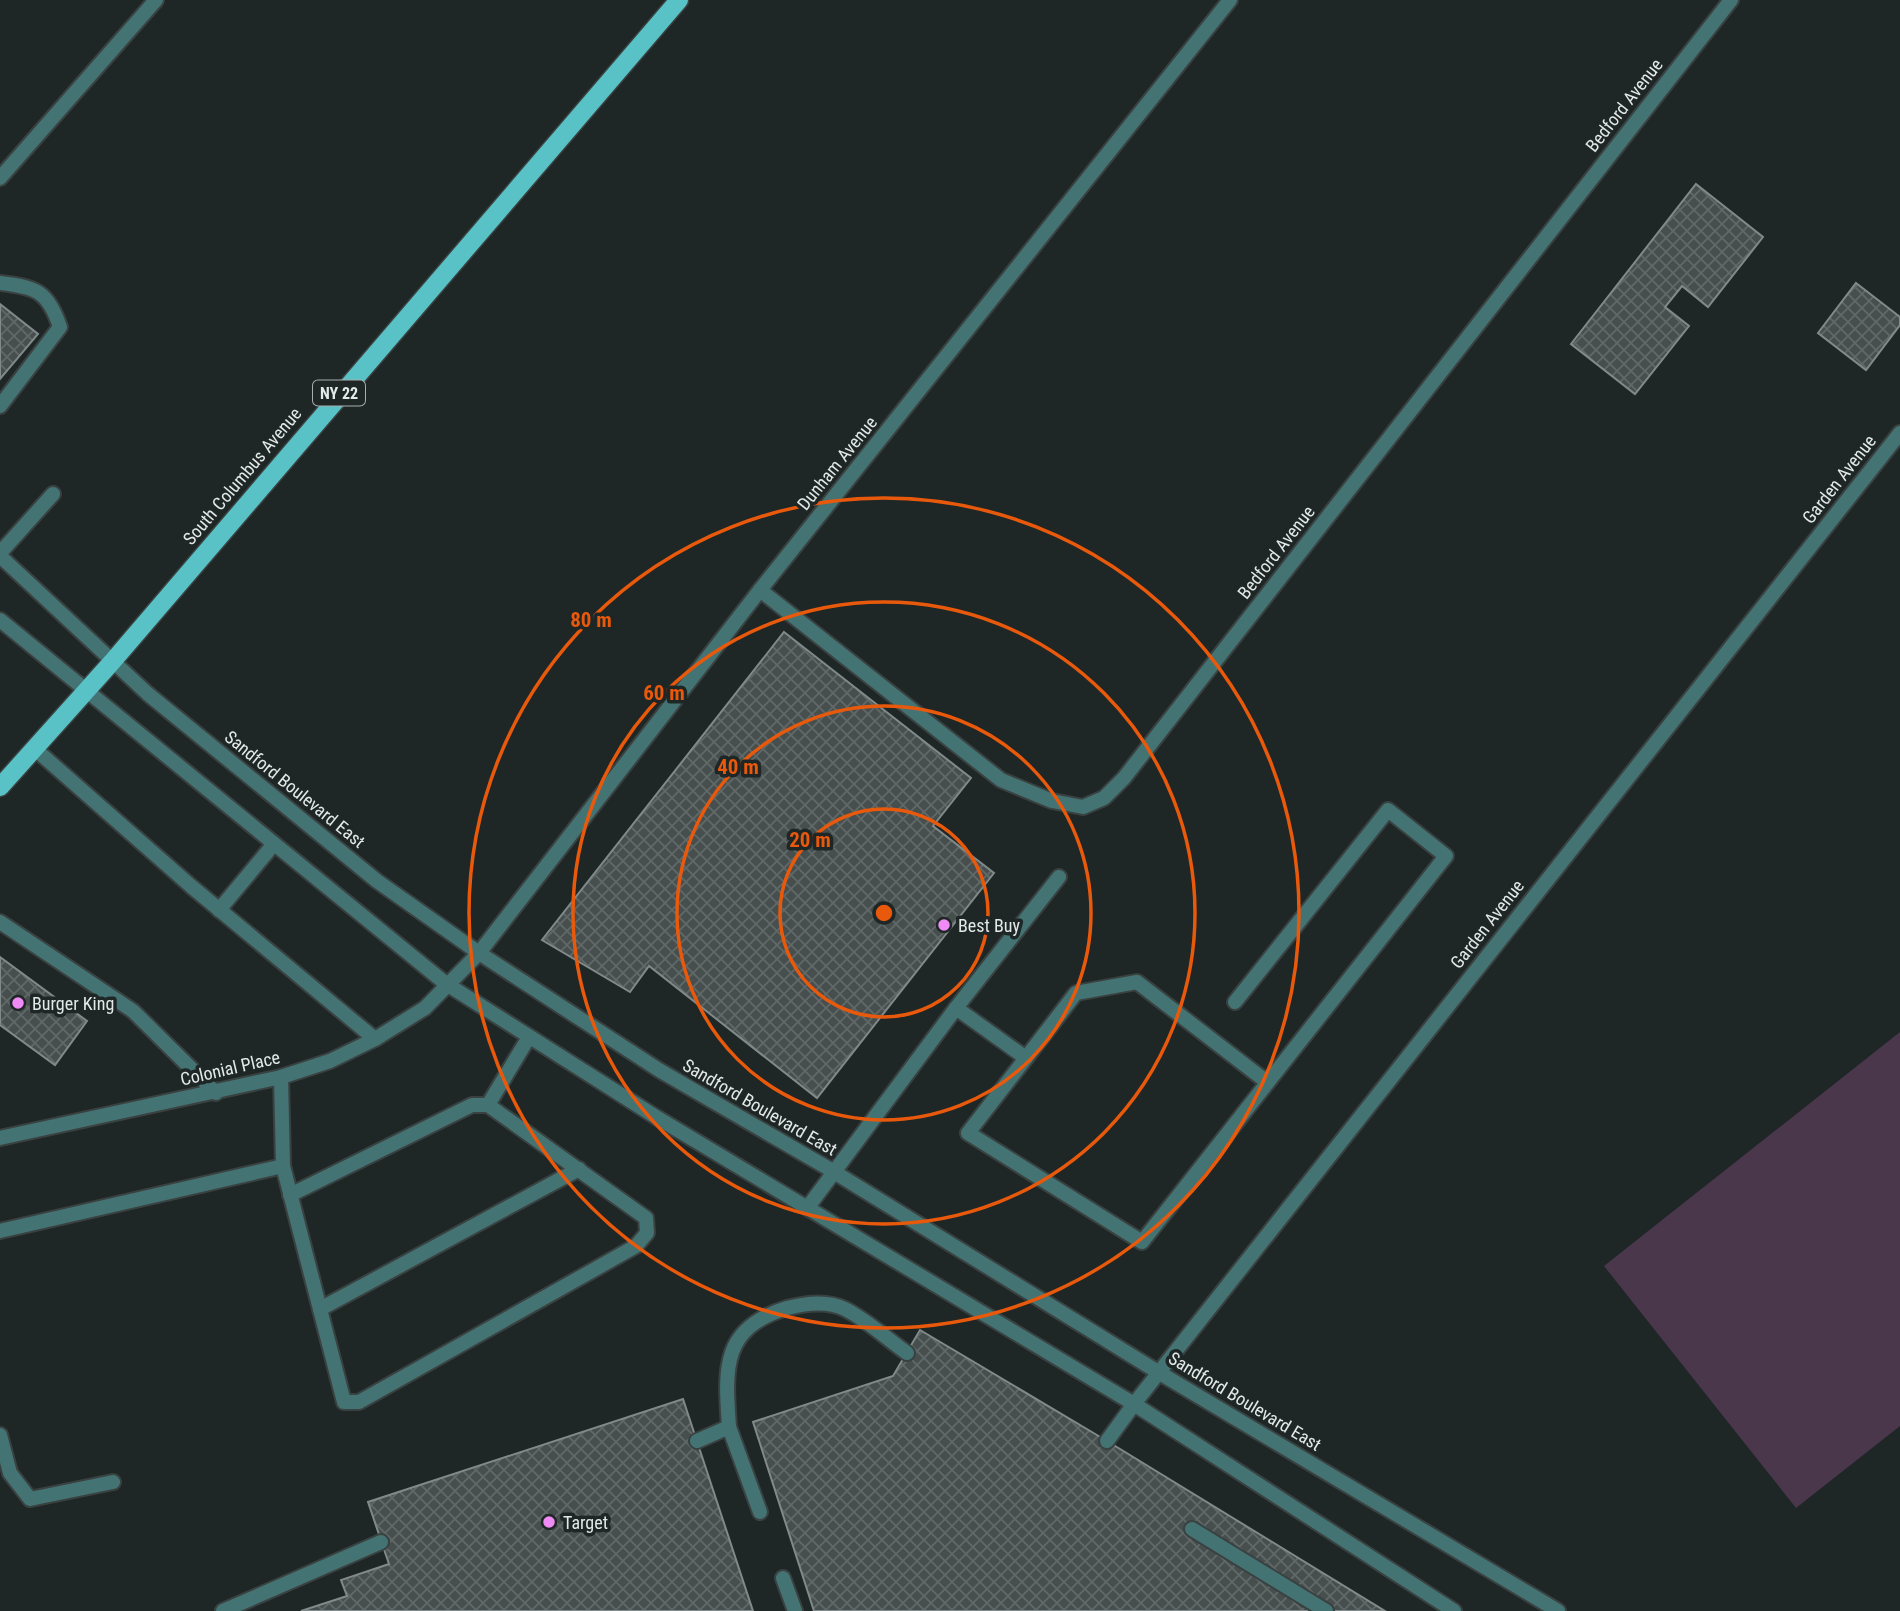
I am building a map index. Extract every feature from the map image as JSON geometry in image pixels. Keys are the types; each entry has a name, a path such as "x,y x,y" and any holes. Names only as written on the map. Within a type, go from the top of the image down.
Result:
{"main road":[{"name":"South Columbus Avenue","path":"0,787 112,662 679,0"}],"street":[{"path":"0,178 156,0"},
{"name":"Dunham Avenue","path":"446,984 479,953 760,590 1230,0"},
{"name":"Bedford Avenue","path":"760,590 1000,780 1052,801 1083,807 1104,799 1132,767 1731,0"},
{"path":"0,284 31,286 53,307 60,327 0,406"},
{"name":"Garden Avenue","path":"1107,1441 1158,1371 1900,433"},
{"path":"0,555 53,494"},
{"name":"Sandford Boulevard East","path":"0,555 60,609 112,662 377,881 479,953 659,1070 832,1171 1558,1611"},
{"path":"0,620 446,984 656,1118 1134,1404 1454,1611"},
{"path":"34,748 219,909 375,1039"},
{"path":"1235,1002 1388,810 1446,856 1142,1242 968,1133 1076,993 1137,982 1267,1082"},
{"path":"219,909 273,845"},
{"path":"808,1207 832,1171 1059,877"},
{"path":"0,922 133,1011 216,1093"},
{"name":"Colonial Place","path":"0,1138 216,1093 281,1077 330,1061 375,1039 425,1008 446,984"},
{"path":"957,1008 1026,1058"},
{"path":"488,1105 529,1037"},
{"path":"281,1077 283,1166 290,1195 344,1402 359,1402 636,1247 647,1233 646,1217 488,1105 472,1105 290,1195"},
{"path":"0,1231 283,1166"},
{"path":"320,1309 579,1169"},
{"path":"760,1512 729,1427 725,1371 738,1336 770,1313 809,1302 844,1308 907,1353"},
{"path":"697,1441 729,1427"},
{"path":"0,1435 10,1473 30,1499 113,1482"},
{"path":"1192,1529 1326,1611"},
{"path":"223,1611 381,1542"},
{"path":"783,1578 795,1611"}],"shaded area":[{"path":"1900,1032 1900,1426 1796,1508 1604,1266"}],"building":[{"path":"1696,184 1763,237 1708,307 1682,286 1665,307 1689,326 1635,394 1571,344"},
{"path":"1856,283 1900,317 1900,325 1866,370 1818,333"},
{"path":"0,304 38,334 0,379"},
{"path":"784,632 971,778 933,826 994,873 817,1098 649,966 630,992 542,940"},
{"path":"0,957 87,1021 55,1065 0,1025"},
{"path":"920,1330 1385,1611 814,1611 753,1422 893,1376"},
{"name":"Target","path":"683,1399 753,1611 301,1611 347,1596 341,1580 389,1564 368,1502"}],"place":[{"name":"Best Buy","path":"944,925"},
{"name":"Burger King","path":"18,1003"},
{"name":"Target","path":"549,1522"}]}
